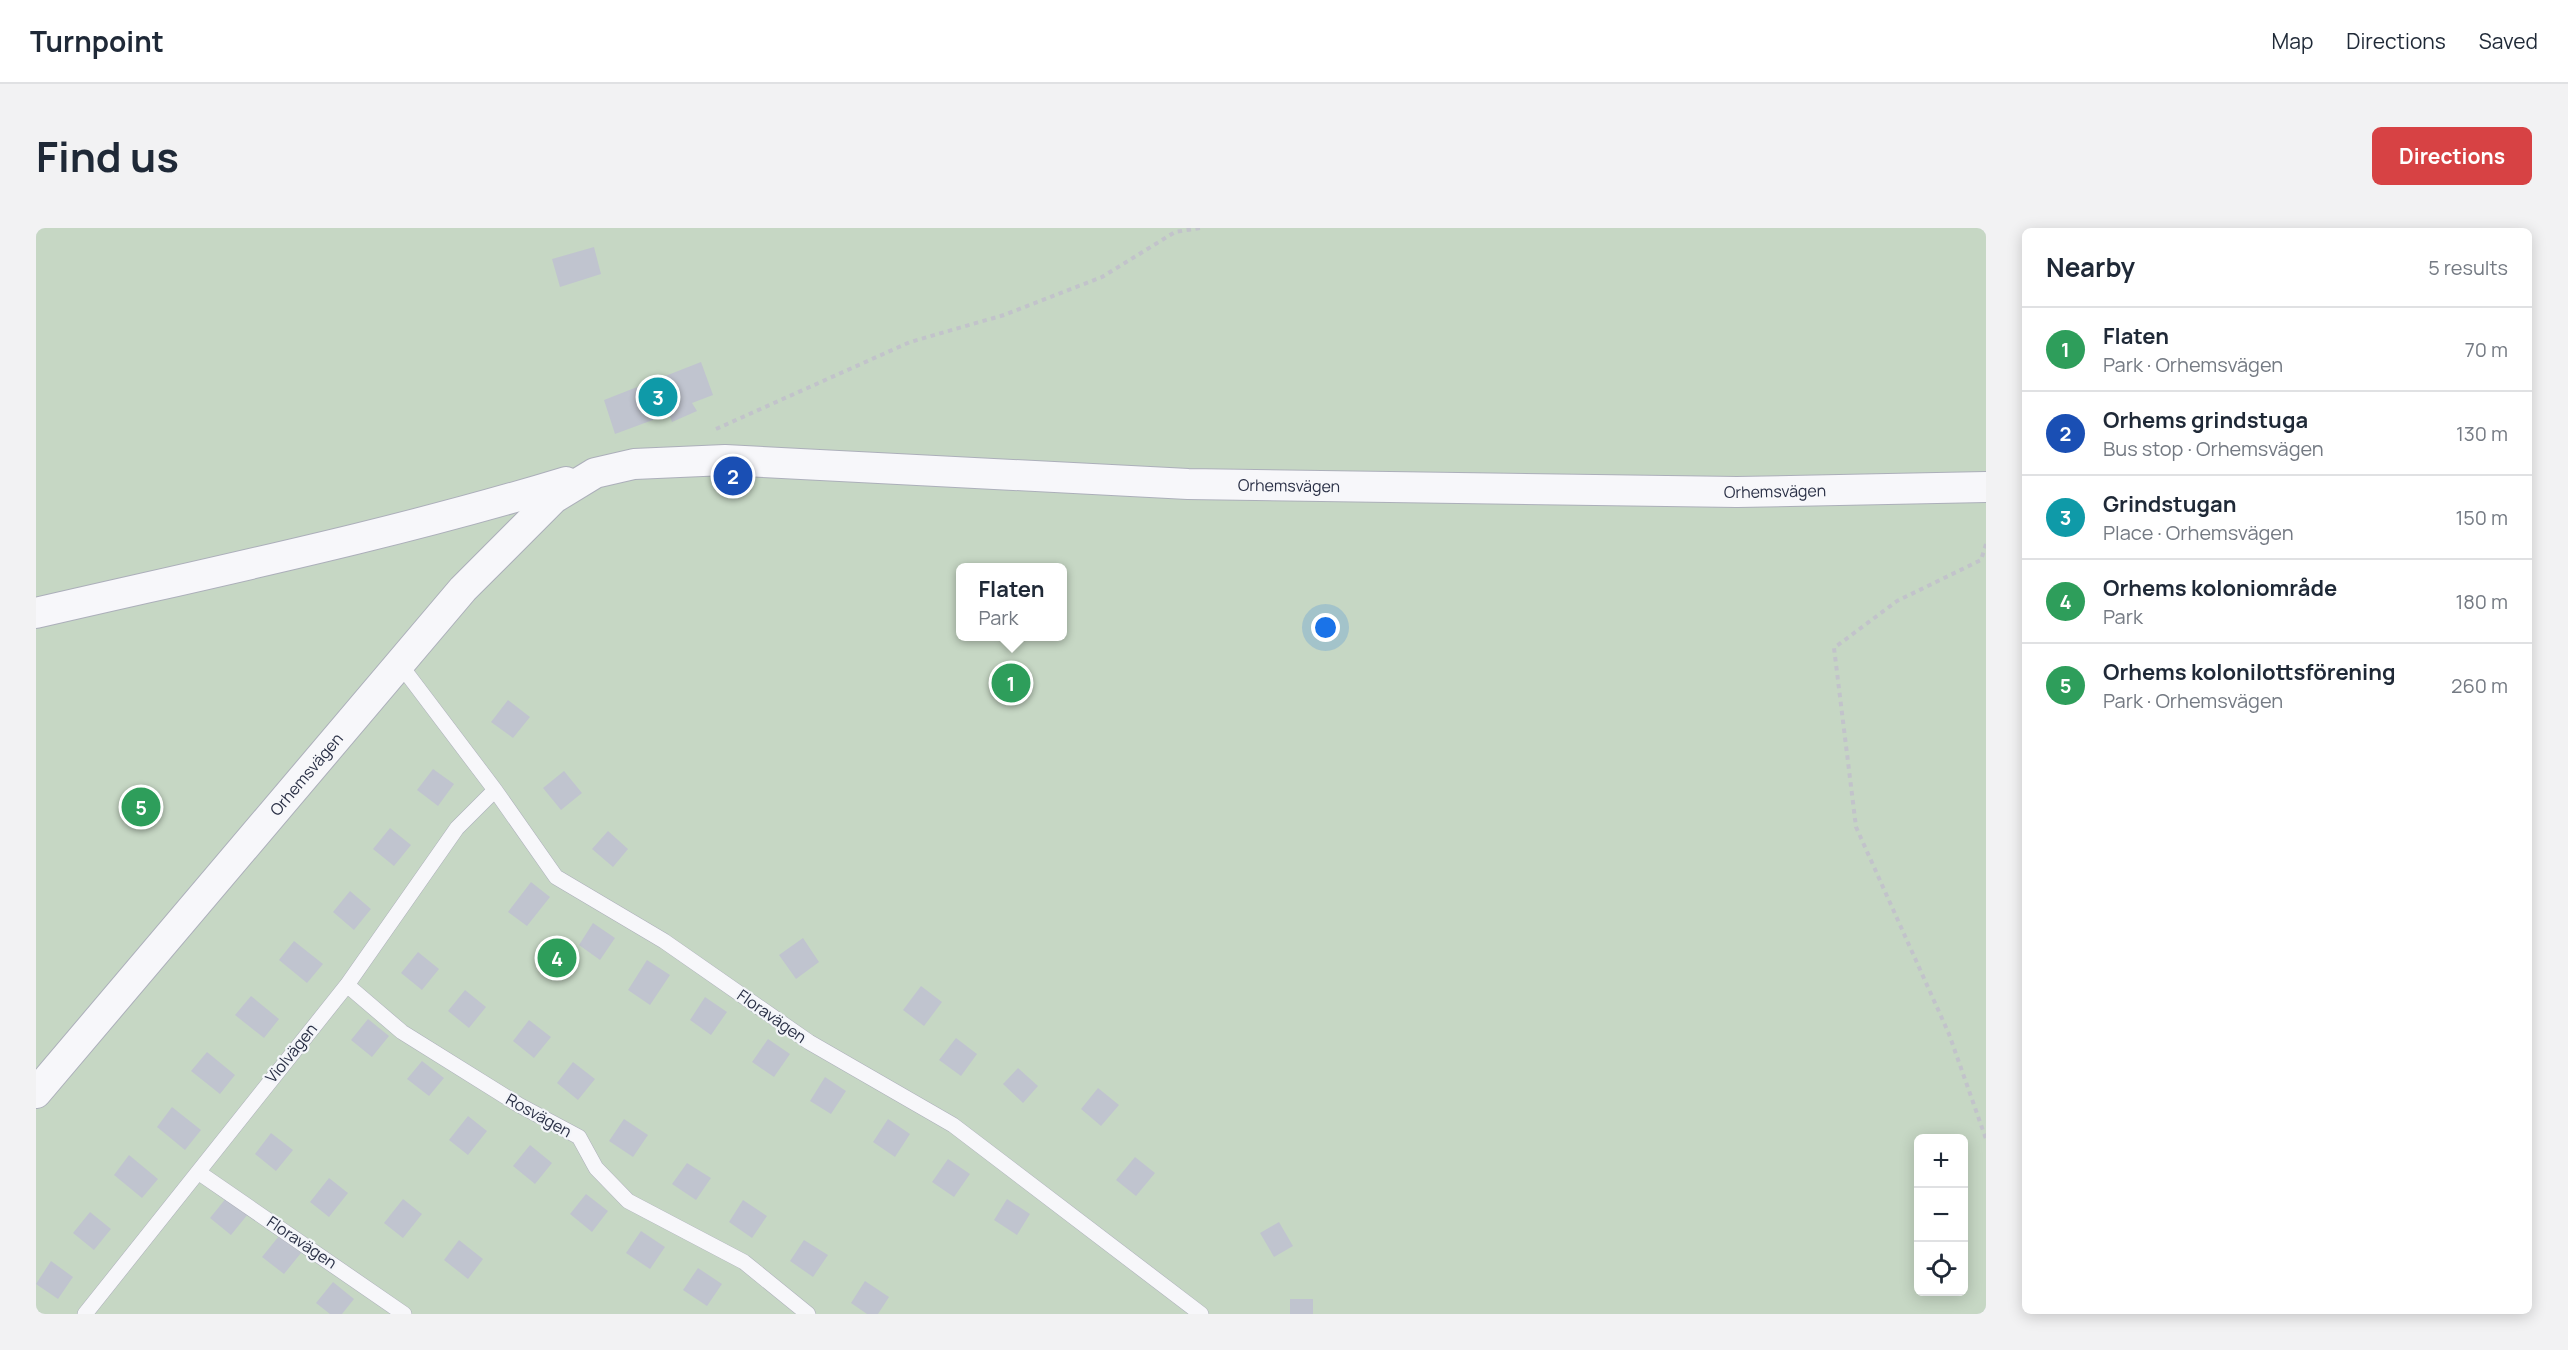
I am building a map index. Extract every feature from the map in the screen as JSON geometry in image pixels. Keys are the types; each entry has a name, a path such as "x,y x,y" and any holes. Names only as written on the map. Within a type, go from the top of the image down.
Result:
{"street":[{"name":"Orhemsvägen","path":"36,613 393,530 482,507 595,473 634,464 674,460 725,460 1188,484 1737,492 1986,487"},
{"name":"Orhemsvägen","path":"36,1093 463,589 554,498 595,473"}],"lane":[{"name":"Floravägen","path":"399,663 495,790 556,877 664,941 809,1042 953,1125 1201,1314"},
{"name":"Violvägen","path":"85,1314 346,985 457,828 495,790"},
{"name":"Rosvägen","path":"346,985 402,1032 519,1105 579,1137 596,1167 627,1201 744,1262 808,1314"},
{"name":"Floravägen","path":"198,1172 404,1314"}],"path":[{"path":"715,429 910,342 1004,315 1102,277 1175,232 1200,228"},
{"path":"1986,544 1981,560 1898,601 1834,648 1856,827 1949,1034 1986,1139"}],"green space":[{"path":"36,228 1986,228 1986,1314 36,1314"}],"building":[{"path":"594,247 601,274 560,287 552,259"},
{"path":"701,362 713,395 692,403 697,411 672,422 669,414 615,434 604,400"},
{"path":"508,700 530,717 513,738 491,722"},
{"path":"433,769 454,784 438,806 417,790"},
{"path":"564,771 582,793 561,810 543,788"},
{"path":"390,828 411,845 394,866 373,849"},
{"path":"608,831 628,849 613,867 592,849"},
{"path":"531,882 550,897 527,926 508,912"},
{"path":"350,891 371,909 354,930 333,912"},
{"path":"593,923 615,938 600,960 579,945"},
{"path":"803,938 819,962 796,979 779,955"},
{"path":"294,941 323,964 307,983 279,960"},
{"path":"418,952 439,969 422,990 401,973"},
{"path":"647,960 670,975 650,1005 628,990"},
{"path":"921,986 942,1002 924,1026 903,1010"},
{"path":"465,990 486,1007 469,1028 448,1011"},
{"path":"251,996 279,1019 264,1038 235,1015"},
{"path":"705,997 727,1012 711,1035 690,1020"},
{"path":"368,1019 389,1036 372,1057 351,1040"},
{"path":"529,1020 551,1037 534,1058 513,1041"},
{"path":"956,1038 977,1054 961,1076 939,1060"},
{"path":"768,1039 790,1054 774,1077 752,1062"},
{"path":"207,1052 235,1075 220,1094 191,1071"},
{"path":"422,1061 444,1078 429,1096 407,1079"},
{"path":"573,1062 595,1079 578,1100 557,1083"},
{"path":"1018,1068 1038,1086 1023,1103 1003,1084"},
{"path":"825,1077 846,1091 831,1114 810,1101"},
{"path":"1098,1088 1119,1105 1101,1126 1081,1109"},
{"path":"172,1107 201,1130 185,1150 157,1127"},
{"path":"468,1116 487,1131 468,1155 449,1140"},
{"path":"624,1119 648,1135 633,1157 609,1141"},
{"path":"888,1119 910,1134 895,1157 873,1142"},
{"path":"271,1133 293,1150 276,1171 255,1154"},
{"path":"530,1145 552,1163 535,1184 513,1166"},
{"path":"129,1155 158,1179 142,1198 114,1175"},
{"path":"1135,1157 1155,1173 1136,1196 1116,1180"},
{"path":"948,1159 970,1174 954,1197 932,1182"},
{"path":"687,1163 711,1178 696,1200 672,1184"},
{"path":"329,1178 348,1193 329,1217 310,1202"},
{"path":"586,1194 608,1211 592,1232 570,1214"},
{"path":"227,1197 248,1214 231,1235 210,1218"},
{"path":"403,1199 422,1214 403,1238 384,1223"},
{"path":"1007,1199 1030,1214 1017,1235 994,1220"},
{"path":"743,1200 767,1216 752,1238 729,1222"},
{"path":"90,1212 111,1229 94,1250 73,1233"},
{"path":"1279,1222 1293,1246 1274,1257 1260,1233"},
{"path":"641,1231 665,1247 650,1269 626,1253"},
{"path":"279,1236 301,1253 284,1274 262,1257"},
{"path":"459,1240 483,1259 468,1279 444,1260"},
{"path":"804,1240 828,1255 813,1277 790,1261"},
{"path":"51,1261 73,1277 58,1299 36,1284"},
{"path":"698,1268 722,1284 707,1306 683,1290"},
{"path":"865,1281 889,1297 878,1314 867,1314 851,1303"},
{"path":"333,1282 354,1299 342,1314 330,1314 316,1303"},
{"path":"1290,1299 1313,1299 1313,1314 1290,1314"}],"place":[{"name":"Grindstugan","path":"658,397"},
{"name":"Orhems grindstuga","path":"733,476"},
{"name":"Flaten","path":"1011,683"},
{"name":"Orhems kolonilottsförening","path":"141,807"},
{"name":"Orhems koloniområde","path":"557,958"}]}
